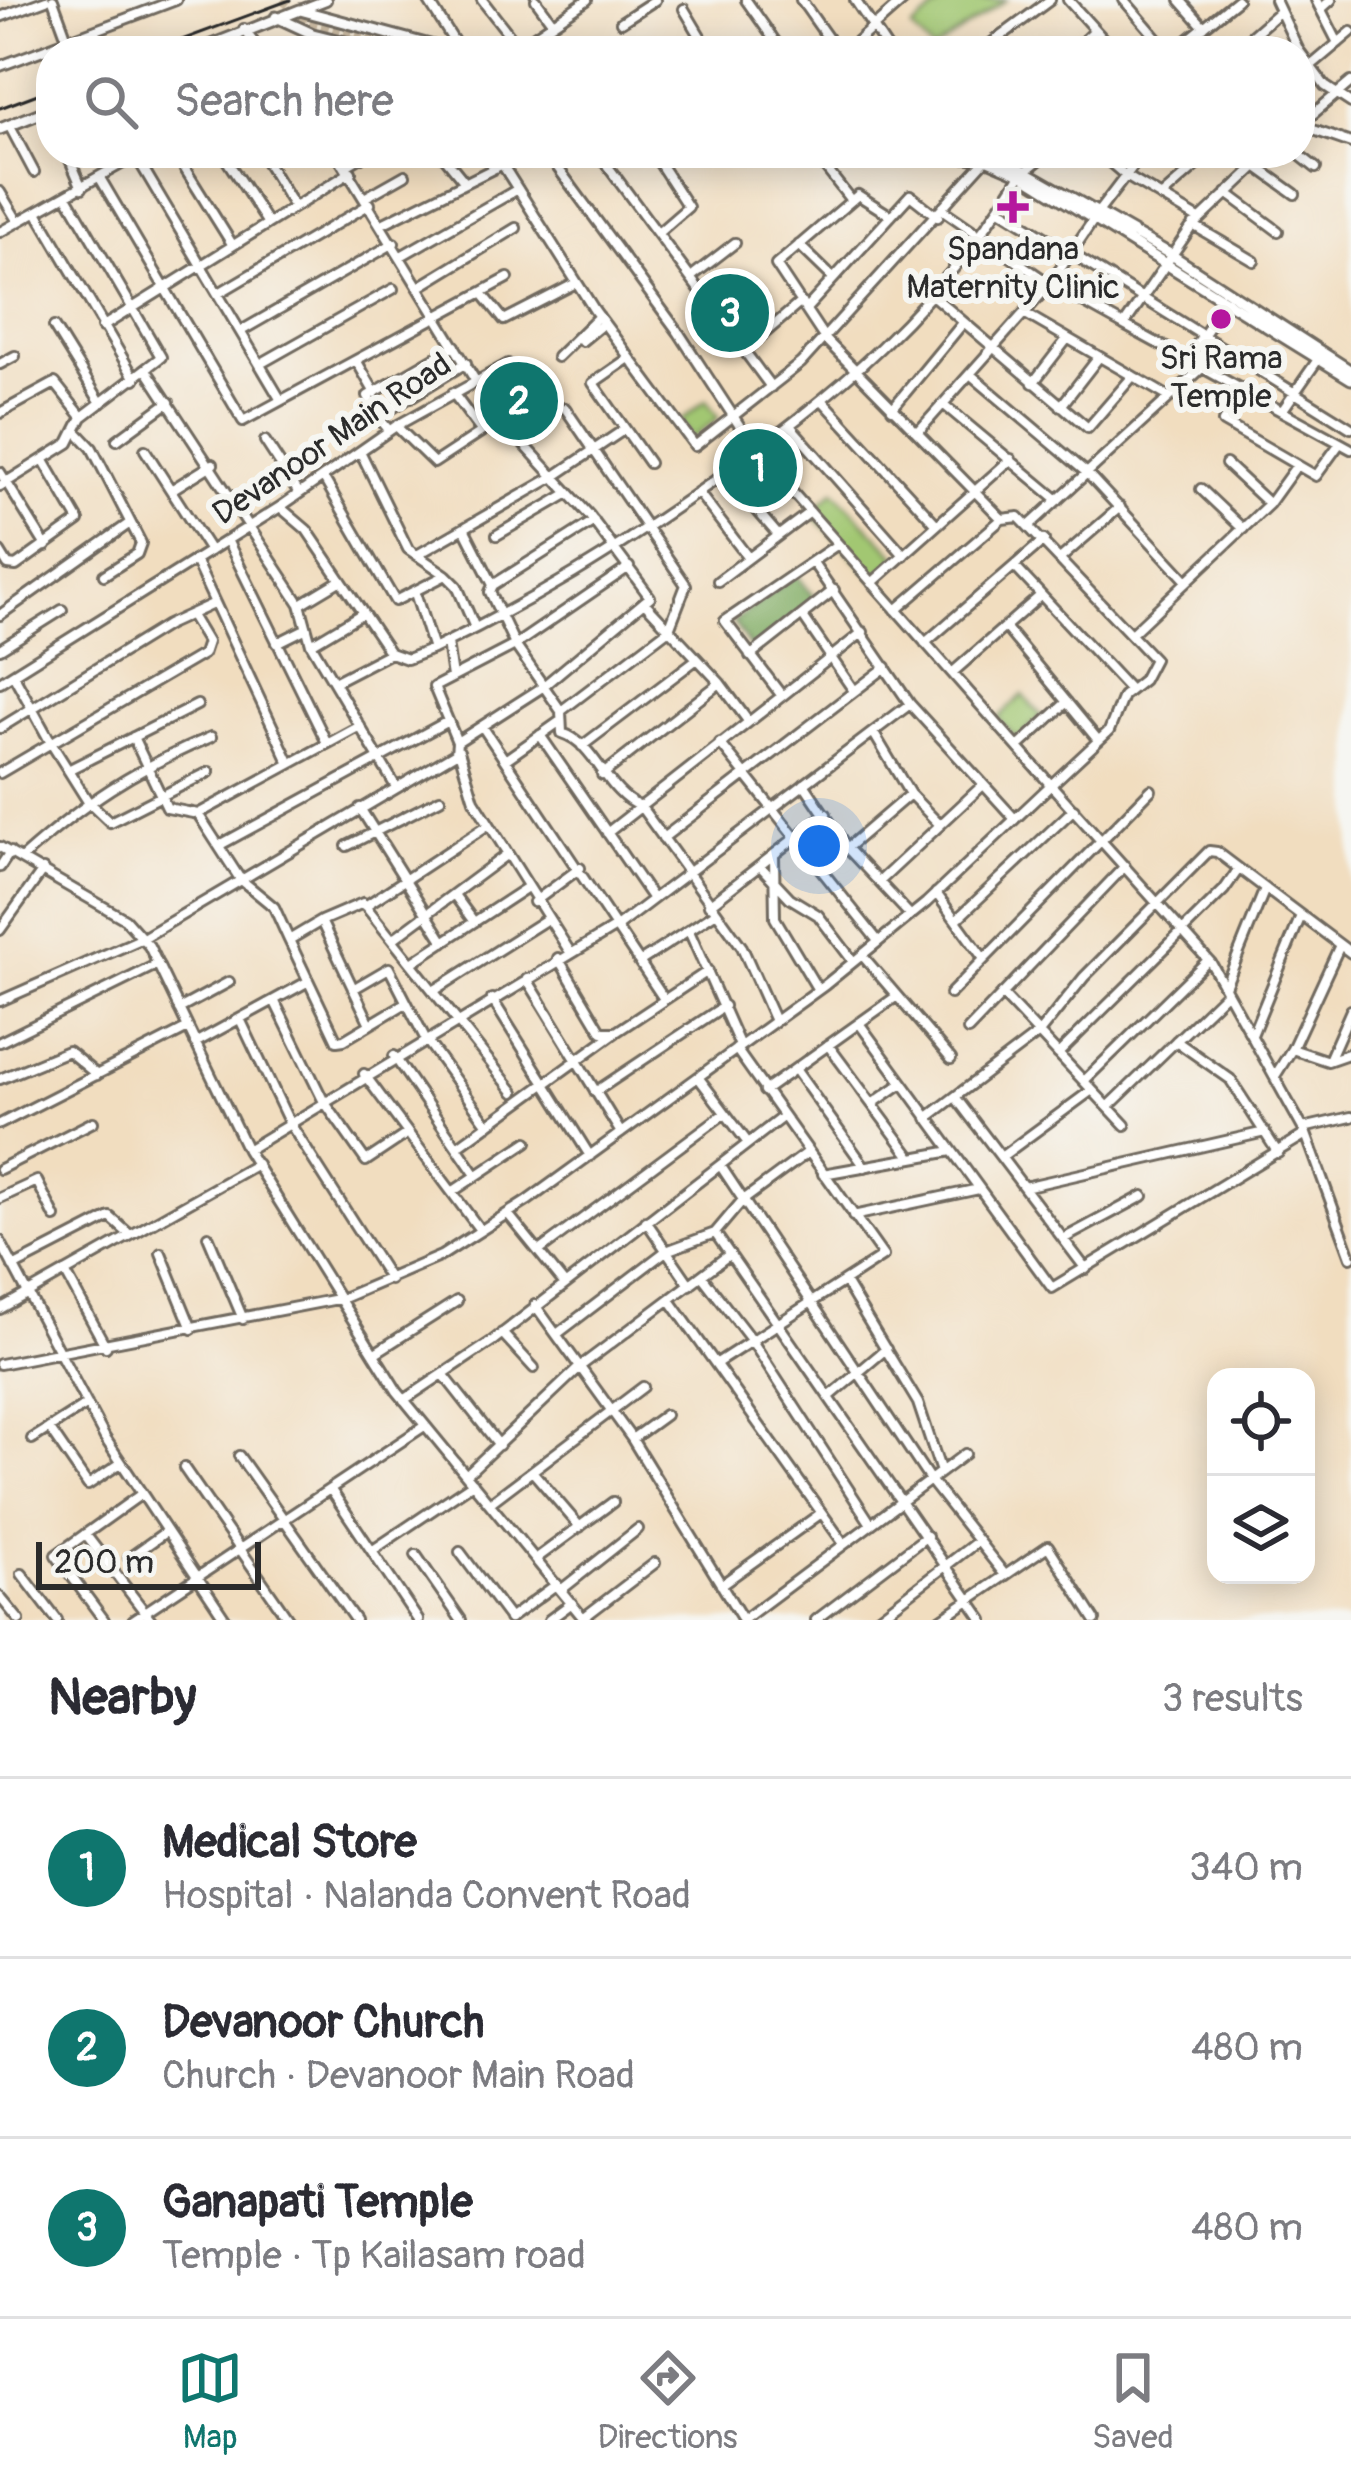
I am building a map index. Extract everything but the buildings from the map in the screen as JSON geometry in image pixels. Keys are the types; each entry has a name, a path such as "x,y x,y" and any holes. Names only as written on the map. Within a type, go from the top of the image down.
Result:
{"main road":[{"path":"229,36 300,10 399,36"},
{"path":"276,17 324,36"},
{"path":"4,127 36,116"},
{"path":"1017,168 1351,375"},
{"path":"1167,257 1351,375"}],"street":[{"path":"0,17 49,0 66,36"},
{"path":"79,36 176,0"},
{"path":"300,10 326,0"},
{"path":"428,0 448,36"},
{"path":"482,0 510,36"},
{"path":"536,0 554,23"},
{"path":"537,36 586,0"},
{"path":"621,22 655,0"},
{"path":"746,0 771,36"},
{"path":"801,0 826,36"},
{"path":"855,0 878,36"},
{"path":"868,36 904,0"},
{"path":"1001,36 1050,0"},
{"path":"1068,0 1100,36"},
{"path":"1124,0 1157,36"},
{"path":"1180,0 1204,27"},
{"path":"1275,0 1292,36"},
{"path":"1331,0 1318,4 1338,43"},
{"path":"1192,36 1232,1"},
{"path":"684,9 700,36"},
{"path":"1251,36 1280,11"},
{"path":"244,29 249,36"},
{"path":"1089,36 1095,30"},
{"path":"1315,63 1351,32"},
{"path":"0,66 36,52"},
{"path":"1315,81 1351,103"},
{"path":"1315,113 1351,82"},
{"path":"4,127 34,172"},
{"path":"1315,130 1351,143"},
{"path":"73,168 82,188"},
{"path":"0,232 117,168"},
{"path":"147,168 279,397"},
{"path":"184,168 232,244"},
{"path":"232,168 267,223"},
{"path":"270,168 294,206"},
{"path":"453,168 463,180"},
{"path":"382,224 493,168"},
{"path":"503,168 576,283 695,446 825,339 979,168"},
{"path":"558,168 756,451 1208,960 1304,1131 1351,1257"},
{"path":"609,168 771,387"},
{"path":"658,233 688,207 663,168"},
{"path":"826,168 850,199"},
{"path":"280,507 307,530 390,653 406,659 447,643 618,551 824,402 932,295 981,238 1030,168"},
{"path":"1117,168 1254,261"},
{"path":"918,431 1050,284 1132,168"},
{"path":"1161,196 1194,168"},
{"path":"1124,325 1167,257 1196,222 1254,168"},
{"path":"1259,168 1295,194"},
{"path":"102,327 348,169"},
{"name":"Devanoor Main Road","path":"1,680 280,507 392,428 475,380 348,169"},
{"path":"219,293 405,175"},
{"path":"100,178 243,421 279,397 508,278"},
{"path":"401,256 518,189"},
{"path":"0,193 18,222"},
{"path":"1227,193 1278,231"},
{"path":"745,351 833,278 914,195 1050,284 1351,449"},
{"path":"3,484 44,459 77,432 82,417 160,357 68,196"},
{"path":"891,215 865,196 850,199 776,265 825,339 1002,519"},
{"path":"1000,209 1351,428"},
{"path":"37,212 135,379"},
{"path":"419,287 516,228"},
{"path":"241,331 394,243"},
{"path":"691,277 735,243"},
{"path":"799,245 833,278"},
{"path":"482,293 504,320 576,283"},
{"path":"260,364 392,290"},
{"path":"932,295 1091,429 1133,376"},
{"path":"1187,358 1229,299"},
{"path":"1024,313 1169,398"},
{"path":"574,347 602,320"},
{"path":"557,357 602,320"},
{"path":"892,410 963,322"},
{"path":"54,327 100,403"},
{"path":"1033,383 1067,339"},
{"path":"0,1001 143,938 396,787 541,688 650,597 594,521 501,419 434,464 378,417 367,398 455,346"},
{"path":"0,364 14,356"},
{"path":"1060,406 1099,357"},
{"path":"629,358 592,379 649,463"},
{"path":"1282,411 1319,358"},
{"path":"356,360 375,393"},
{"path":"378,417 466,364"},
{"path":"475,380 508,364"},
{"path":"1030,525 1203,367"},
{"path":"146,370 213,464 301,604 311,644 396,787"},
{"path":"970,374 1088,473 1187,581"},
{"path":"0,413 55,383 82,417"},
{"path":"1242,388 1223,422 1297,465 1320,476 1340,443"},
{"path":"453,393 481,431"},
{"path":"824,402 938,525"},
{"path":"117,440 169,403"},
{"path":"943,404 1058,500"},
{"path":"505,760 669,629 686,585 565,408"},
{"path":"791,428 904,555"},
{"path":"417,555 555,476 625,429"},
{"path":"77,432 94,451 140,549 104,575"},
{"path":"265,441 299,493"},
{"path":"145,450 210,551"},
{"path":"360,451 408,549 455,582 475,628"},
{"path":"0,551 11,568 79,521 44,459"},
{"path":"872,583 1011,460"},
{"path":"171,490 213,464"},
{"path":"1226,464 1269,504"},
{"path":"1131,634 1269,504 1297,465"},
{"path":"0,472 3,484 46,546"},
{"path":"724,473 778,535"},
{"path":"323,477 395,601 446,575"},
{"path":"1201,489 1243,529"},
{"path":"698,492 747,556"},
{"path":"497,536 569,493"},
{"path":"1061,558 1120,507"},
{"path":"718,581 810,512"},
{"path":"0,1364 344,1298 390,1280 508,1214 818,990 910,915 1098,740 1154,659 1018,517 1002,519 896,610"},
{"path":"594,521 490,592 515,646 560,717 562,733 582,746 622,800 641,807 748,957 776,1021"},
{"path":"0,615 130,523"},
{"path":"464,528 494,585"},
{"path":"227,540 327,743"},
{"path":"926,643 1044,540"},
{"path":"782,696 725,621 798,566 814,564 838,544"},
{"path":"195,560 290,764"},
{"path":"814,564 910,704 1014,818"},
{"path":"1014,566 1130,690"},
{"path":"570,952 474,800 434,687 515,646 629,567"},
{"path":"301,604 341,580"},
{"path":"750,656 834,590"},
{"path":"415,592 433,649"},
{"path":"952,673 1040,596"},
{"path":"644,602 748,721"},
{"path":"0,728 167,625 215,603"},
{"path":"0,649 62,610"},
{"path":"311,644 363,613"},
{"path":"802,615 854,691"},
{"path":"0,773 202,654 207,642 192,616"},
{"path":"1005,627 1098,740"},
{"path":"277,643 305,629"},
{"path":"607,833 863,632"},
{"path":"447,643 452,678"},
{"path":"334,682 390,653"},
{"path":"582,746 697,659"},
{"path":"663,838 886,667"},
{"path":"13,674 87,800 110,822 209,772"},
{"path":"602,776 719,683"},
{"path":"1018,747 1066,702"},
{"path":"247,1150 364,1074 620,925 910,704"},
{"path":"68,770 196,705"},
{"path":"220,844 448,721"},
{"path":"133,737 170,810 198,814 360,726"},
{"path":"482,726 620,925 664,999"},
{"path":"873,732 910,794 940,825"},
{"path":"540,735 653,899"},
{"path":"21,858 87,800 146,765 211,737"},
{"path":"720,743 878,941"},
{"path":"804,784 847,848 910,915"},
{"path":"879,882 983,784"},
{"path":"950,994 1151,790"},
{"path":"847,848 910,794"},
{"path":"347,846 440,799"},
{"path":"360,808 443,942"},
{"path":"956,920 1074,809"},
{"path":"198,814 240,880 274,907 337,1041 406,1003"},
{"path":"641,961 688,931 826,814"},
{"path":"365,906 488,825"},
{"path":"0,867 5,850 125,919 143,938 247,1150 404,1400 584,1619 655,1563"},
{"path":"927,1118 1039,1033 1209,851 1351,952"},
{"path":"393,939 506,855"},
{"path":"775,856 775,918 818,990"},
{"path":"968,1030 1125,866"},
{"path":"760,867 790,898 818,915 853,962"},
{"path":"535,902 580,868"},
{"path":"1058,1054 1238,869"},
{"path":"0,930 44,870"},
{"path":"413,962 526,888"},
{"path":"1108,1107 1226,989 1264,891"},
{"path":"936,892 984,958"},
{"path":"455,896 474,922"},
{"path":"777,902 790,898"},
{"path":"289,940 357,902 365,906 514,1092"},
{"path":"1252,1035 1300,918"},
{"path":"435,990 547,919"},
{"path":"321,921 370,1024"},
{"path":"688,931 724,1006 738,1048 781,1118 883,1256 717,1363"},
{"path":"1275,1077 1340,946"},
{"path":"862,954 951,1058"},
{"path":"558,958 602,1032 616,1032"},
{"path":"1084,1081 1208,960"},
{"path":"0,1042 158,964"},
{"path":"353,989 388,968 425,1038 488,1125"},
{"path":"457,1147 707,971"},
{"path":"527,980 621,1133"},
{"path":"179,1009 229,982"},
{"path":"196,1043 307,982"},
{"path":"1002,994 1125,1125"},
{"path":"764,1091 897,996"},
{"path":"492,999 590,1156"},
{"path":"274,1000 323,1100 366,1161 408,1133"},
{"path":"596,1091 724,1006"},
{"path":"1328,1061 1351,1010"},
{"path":"240,1019 289,1122 390,1280"},
{"path":"859,1023 1048,1286 1056,1288 1278,1154 1304,1131 1351,1117"},
{"path":"0,1124 188,1028"},
{"path":"1176,1041 1230,1079 1278,1154"},
{"path":"828,1045 912,1158"},
{"path":"1292,1049 1328,1061 1351,1053"},
{"path":"0,1078 68,1051 97,1075"},
{"path":"394,1056 476,1175"},
{"path":"795,1069 865,1167"},
{"path":"364,1074 480,1230"},
{"path":"698,1077 748,1143"},
{"path":"872,1104 902,1083"},
{"path":"1001,1157 1092,1090"},
{"path":"956,1098 1086,1270"},
{"path":"539,1251 725,1113"},
{"path":"404,1400 502,1333 781,1118"},
{"path":"0,1168 93,1122"},
{"path":"1024,1187 1265,1132"},
{"path":"452,1192 526,1142"},
{"path":"822,1174 952,1151"},
{"path":"557,1334 666,1251 715,1233 742,1201 806,1153"},
{"path":"0,1310 257,1164"},
{"path":"720,1165 930,1480 1005,1574"},
{"path":"0,1198 37,1181 55,1217"},
{"path":"853,1216 979,1189"},
{"path":"1063,1239 1143,1196"},
{"path":"508,1214 563,1282"},
{"path":"0,1267 110,1217 129,1234"},
{"path":"646,1221 690,1285"},
{"path":"715,1233 983,1620"},
{"path":"208,1236 243,1319"},
{"path":"0,1241 140,1495 226,1620"},
{"path":"161,1253 192,1329"},
{"path":"373,1550 470,1479 582,1366 730,1254"},
{"path":"65,1272 106,1347"},
{"path":"702,1276 752,1341 871,1524"},
{"path":"845,1282 918,1402 941,1472"},
{"path":"670,1300 844,1544"},
{"path":"375,1353 457,1301"},
{"path":"535,1305 632,1438 743,1620 964,1454"},
{"path":"502,1333 534,1368"},
{"path":"829,1397 860,1376 886,1348"},
{"path":"443,1374 500,1445"},
{"path":"491,1502 643,1387"},
{"path":"32,1439 87,1404"},
{"path":"632,1438 665,1415"},
{"path":"134,1620 148,1616 423,1427"},
{"path":"49,1429 88,1485 121,1463"},
{"path":"239,1456 355,1620"},
{"path":"184,1468 289,1620"},
{"path":"532,1471 580,1527"},
{"path":"331,1490 418,1620"},
{"path":"104,1620 56,1556 140,1495"},
{"path":"537,1558 614,1502"},
{"path":"721,1585 820,1514"},
{"path":"460,1552 509,1619 638,1529"},
{"path":"128,1558 164,1533"},
{"path":"85,1534 148,1616"},
{"path":"816,1620 927,1536"},
{"path":"875,1620 978,1540"},
{"path":"940,1620 1048,1546 1095,1620"},
{"path":"416,1555 461,1620"},
{"path":"22,1574 57,1620"},
{"path":"0,1597 19,1620"},
{"path":"549,1620 572,1604"}],"green space":[{"path":"947,0 1006,0 954,36 919,36 912,29"},
{"path":"706,400 718,418 692,439 680,421"},
{"path":"834,491 898,557 874,579 811,513"},
{"path":"796,574 817,601 752,650 733,622"},
{"path":"1023,695 1041,716 1017,740 998,718"}],"tunnel":[{"path":"282,0 308,23 360,36"}],"railway":[{"path":"193,36 290,0"},
{"path":"0,108 36,95"}],"place":[{"name":"Spandana Maternity Clinic","path":"1013,207"},
{"name":"Ganapati Temple","path":"730,313"},
{"name":"Sri Rama Temple","path":"1221,319"},
{"name":"Devanoor Church","path":"519,401"},
{"name":"Medical Store","path":"758,468"}]}
